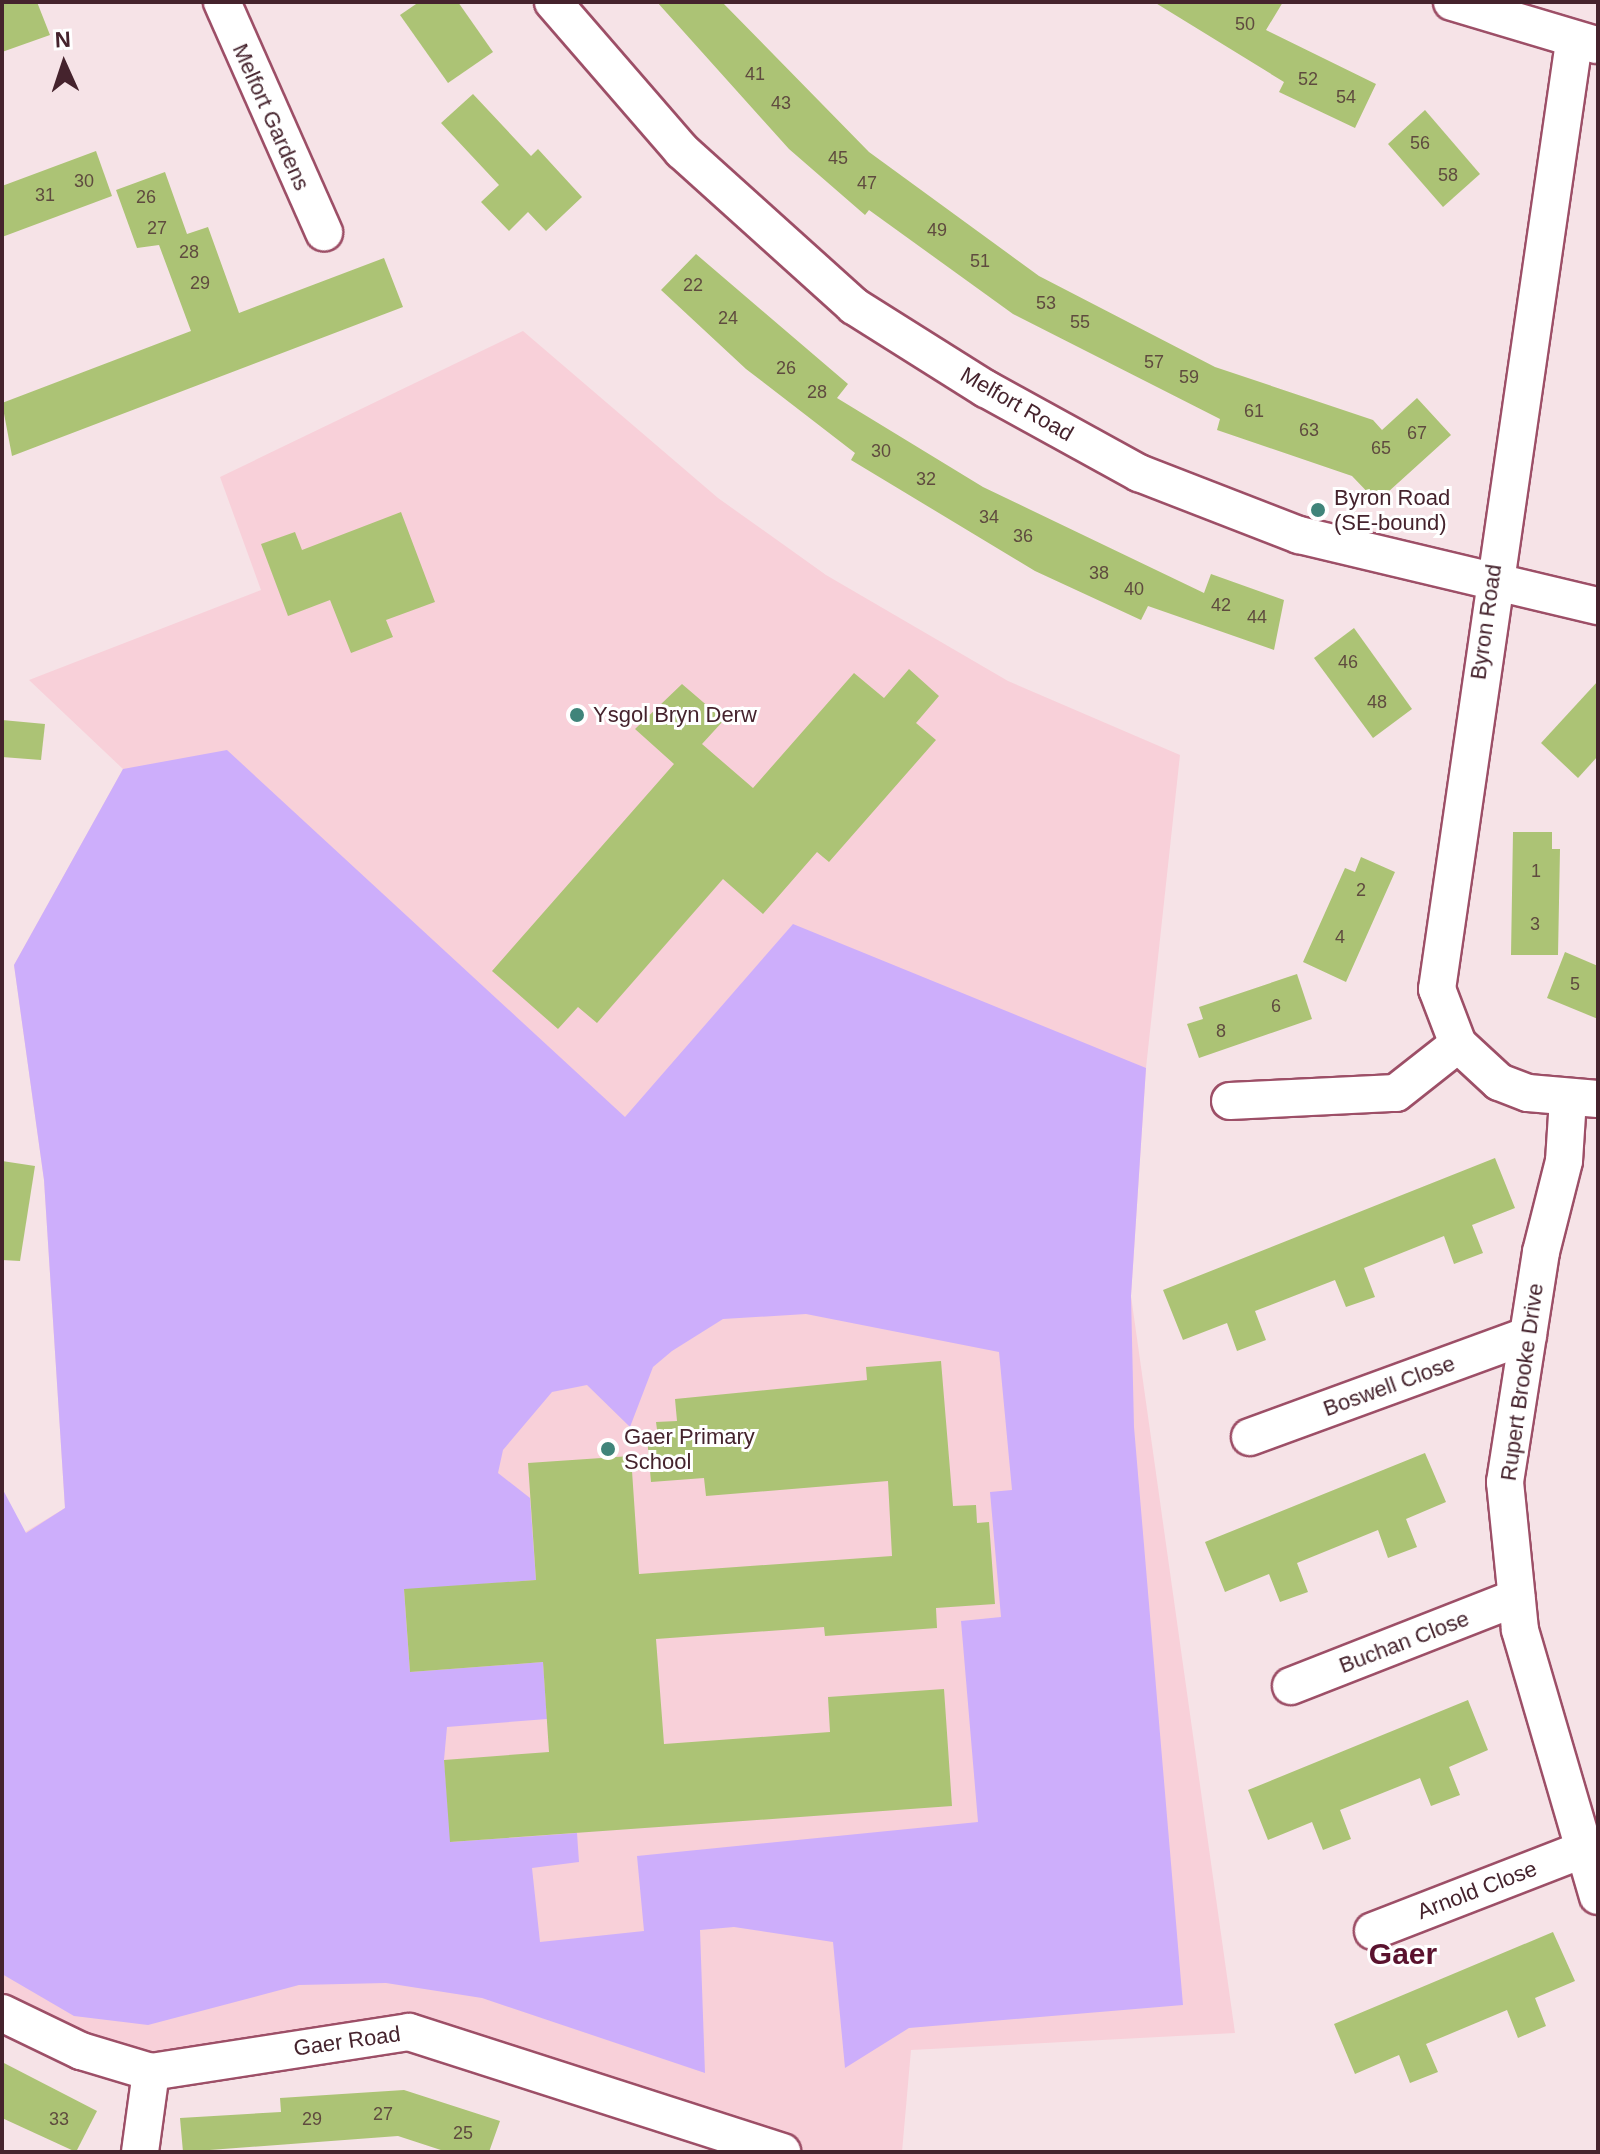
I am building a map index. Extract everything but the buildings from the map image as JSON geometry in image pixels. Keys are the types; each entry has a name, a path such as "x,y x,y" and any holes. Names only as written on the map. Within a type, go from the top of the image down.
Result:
{"street":[{"name":"Melfort Gardens","path":"222,2 324,232"},
{"name":"Melfort Road","path":"553,2 682,151 854,306 986,389 1139,473 1299,535 1491,584 1598,606"},
{"path":"1452,2 1586,44"},
{"name":"Byron Road","path":"1583,1099 1499,1082 1458,1044 1444,1016 1437,962 1491,584 1586,44"},
{"path":"1230,1101 1396,1093 1458,1044"},
{"name":"Rupert Brooke Drive","path":"1583,1099 1562,1172 1528,1335 1505,1482 1516,1598 1584,1825 1598,1896"},
{"name":"Boswell Close","path":"1250,1437 1528,1335"},
{"name":"Buchan Close","path":"1291,1686 1516,1598"},
{"name":"Arnold Close","path":"1373,1931 1584,1825"},
{"name":"Gaer Road","path":"2,2013 81,2051 151,2072 409,2032 782,2152"},
{"path":"140,2152 151,2072"}],"shaded area":[{"name":"Gaer Primary School","path":"523,331 718,498 826,575 1008,681 1180,755 1146,1068 1131,1296 1235,2033 911,2050 902,2152 782,2152 456,2042 151,2072 2,2013 2,1546 65,1508 44,1180 14,965 123,769 29,680 261,590 220,477"},
{"name":"Gaer Primary School","path":"227,750 625,1117 793,924 1146,1068 1131,1296 1134,1427 1183,2005 909,2028 845,2068 833,1942 734,1927 700,1930 705,2073 482,1998 386,1983 299,1985 148,2025 74,2016 2,1974 2,1488 26,1533 65,1508 44,1180 14,965 123,769","holes":["806,1314 999,1352 1012,1490 990,1492 1001,1617 961,1621 978,1822 637,1856 644,1931 540,1942 532,1868 579,1862 577,1833 451,1842 444,1760 447,1727 547,1719 543,1662 410,1672 404,1590 536,1580 530,1498 498,1473 503,1450 552,1392 587,1385 630,1427 653,1367 672,1351 723,1319"]}],"place":[{"name":"Byron Road (SE-bound)","path":"1318,510"},
{"name":"Ysgol Bryn Derw","path":"577,715"},
{"name":"Gaer Primary School","path":"608,1449"}],"district":[{"name":"Gaer","path":"1403,1954"}]}
